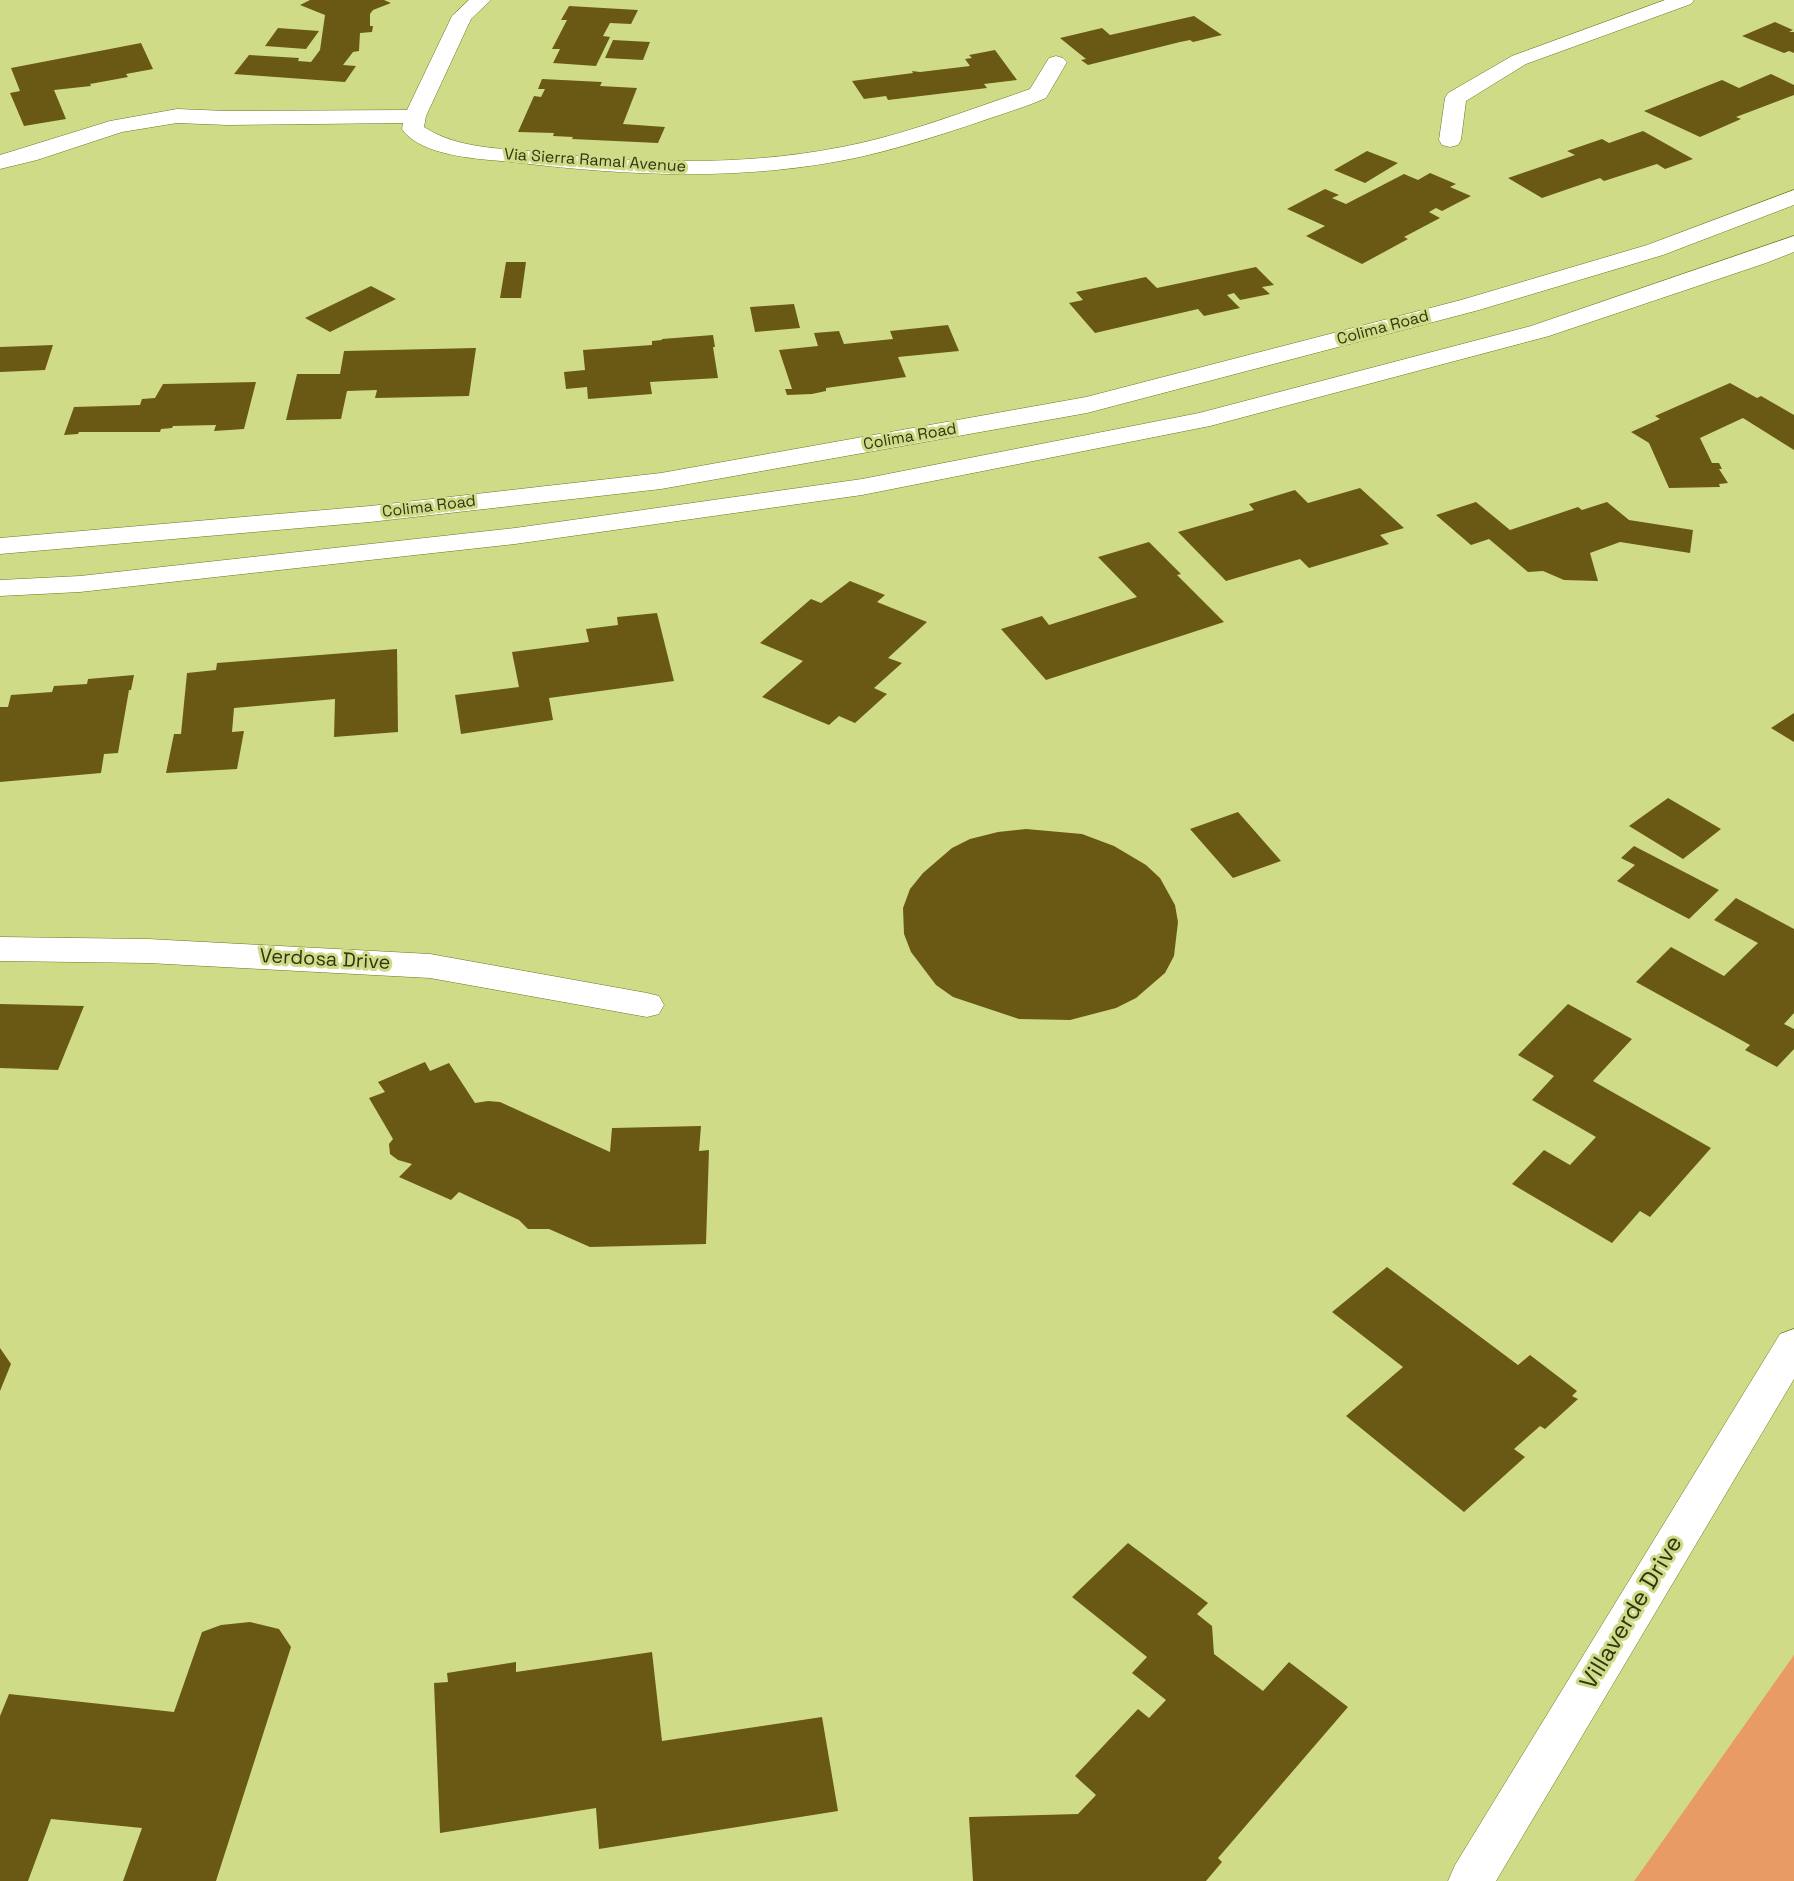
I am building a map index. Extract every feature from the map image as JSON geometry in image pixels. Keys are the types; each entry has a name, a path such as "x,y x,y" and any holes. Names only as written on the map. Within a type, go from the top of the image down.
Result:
{"main road":[{"path":"0,162 118,126 177,116 227,118 416,116 462,16 482,0"},
{"path":"1450,140 1456,98 1519,60 1684,0"},
{"name":"Via Sierra Ramal Avenue","path":"416,116 413,129 431,141 461,150 620,166 693,169 733,167 825,156 911,136 1038,93 1056,62"},
{"name":"Colima Road","path":"0,546 370,514 661,481 1087,405 1470,305 1655,250 1794,197"},
{"name":"Colima Road","path":"0,588 80,584 515,536 862,487 1201,420 1540,331 1758,258 1794,243"},
{"name":"Verdosa Drive","path":"0,949 267,956 430,966 647,1005"},
{"name":"Villaverde Drive","path":"1471,1881 1794,1345"}],"shaded area":[{"path":"1794,1655 1794,1881 1634,1881 1640,1873"}],"building":[{"path":"310,0 384,0 391,3 373,10 370,14 372,32 360,33 359,51 353,52 343,65 356,66 345,82 234,74 249,55 299,58 298,61 311,62 320,50 325,15 300,5"},
{"path":"569,6 638,10 631,24 610,23 603,36 610,37 596,66 553,63 560,49 552,49 567,20 561,20"},
{"path":"1194,16 1222,35 1193,42 1190,40 1180,42 1088,65 1081,60 1086,59 1060,38 1102,28 1110,35"},
{"path":"1775,22 1793,30 1789,32 1794,32 1794,53 1789,51 1784,53 1742,36"},
{"path":"278,28 319,31 306,49 265,46"},
{"path":"613,40 650,42 643,60 605,58"},
{"path":"141,43 153,69 126,74 128,77 90,84 91,86 54,90 66,119 24,126 10,93 20,91 11,68"},
{"path":"995,50 1017,80 984,84 987,88 888,100 886,96 864,99 852,81 913,73 912,71 970,66 965,59 972,58 969,55"},
{"path":"1771,74 1794,85 1794,95 1736,117 1741,119 1700,137 1644,111 1722,80 1739,88"},
{"path":"542,79 602,82 600,86 637,88 623,124 665,127 658,143 572,139 573,137 553,136 554,133 518,132 534,96 541,97 545,89 538,89"},
{"path":"1643,131 1693,159 1665,169 1657,164 1604,181 1600,178 1542,198 1508,178 1575,155 1567,151 1602,139 1609,143"},
{"path":"1367,151 1398,163 1365,183 1334,170"},
{"path":"1430,173 1456,184 1450,187 1471,196 1442,211 1436,208 1429,212 1440,218 1404,237 1408,239 1362,264 1306,236 1325,226 1287,209 1325,189 1339,195 1332,198 1346,204 1404,174 1418,180"},
{"path":"506,262 526,262 521,298 500,298"},
{"path":"1256,267 1274,285 1262,287 1270,294 1240,300 1234,293 1227,295 1240,308 1204,316 1198,309 1095,333 1069,303 1083,300 1076,292 1146,277 1157,288"},
{"path":"371,286 396,299 330,332 305,318"},
{"path":"794,304 800,328 755,332 750,307"},
{"path":"948,325 959,351 898,357 906,377 826,388 826,391 812,394 787,395 785,389 792,389 779,350 818,346 814,333 839,331 844,344 893,339 890,331"},
{"path":"713,335 718,378 650,382 652,394 588,399 587,387 566,389 564,372 585,370 583,350 652,345 652,341 662,339"},
{"path":"53,345 45,370 0,372 0,347"},
{"path":"476,348 469,396 375,398 377,390 347,391 341,419 286,420 297,374 340,374 344,351"},
{"path":"256,382 244,429 214,431 216,425 173,426 161,429 160,432 79,432 64,435 74,407 140,405 142,399 155,398 163,384"},
{"path":"1730,383 1757,398 1761,396 1794,415 1794,450 1743,418 1700,438 1712,463 1719,463 1722,469 1719,469 1728,483 1719,484 1720,487 1669,488 1649,443 1631,432 1660,419 1655,416"},
{"path":"1360,488 1404,528 1380,535 1389,544 1309,568 1300,559 1226,581 1178,532 1254,510 1249,504 1295,490 1308,503"},
{"path":"1476,502 1510,530 1578,507 1582,510 1607,502 1629,520 1693,530 1690,553 1620,542 1590,553 1598,581 1564,580 1543,571 1528,572 1489,539 1471,545 1436,515"},
{"path":"1149,542 1181,574 1177,575 1224,622 1046,680 1001,629 1042,616 1049,625 1137,597 1098,557"},
{"path":"850,581 885,595 877,602 927,622 888,658 902,663 874,688 887,694 855,723 839,716 829,725 762,697 803,661 760,643 811,599 821,603"},
{"path":"657,613 674,681 549,698 553,720 461,734 455,695 519,687 512,652 589,642 586,629 618,625 617,617"},
{"path":"397,649 398,732 334,737 335,699 234,708 232,732 244,731 237,769 166,773 174,734 181,734 187,673 216,670 217,663"},
{"path":"134,675 131,690 129,690 118,753 104,754 101,773 0,782 0,707 8,707 11,695 52,692 54,686 87,684 88,679"},
{"path":"1794,713 1794,742 1771,728"},
{"path":"1668,798 1721,829 1683,859 1629,826"},
{"path":"1238,812 1281,861 1233,878 1190,829"},
{"path":"1026,829 1082,834 1114,846 1146,865 1160,878 1175,905 1178,922 1174,956 1165,973 1136,998 1116,1008 1070,1020 1019,1019 953,997 936,985 911,952 904,934 903,908 910,889 923,873 952,848 970,839 998,832"},
{"path":"1634,846 1719,890 1689,919 1617,881 1635,865 1621,858"},
{"path":"1736,898 1794,929 1794,1013 1784,1024 1794,1029 1794,1049 1777,1067 1745,1050 1750,1045 1636,982 1671,947 1724,976 1758,943 1714,920"},
{"path":"0,1004 84,1006 58,1070 0,1068"},
{"path":"1568,1004 1632,1039 1593,1081 1711,1148 1650,1217 1640,1211 1612,1243 1512,1184 1544,1150 1570,1165 1596,1137 1532,1100 1554,1076 1518,1055"},
{"path":"425,1062 430,1071 449,1063 475,1103 500,1102 610,1152 612,1128 701,1126 699,1151 709,1150 706,1244 590,1247 549,1229 528,1229 519,1220 459,1192 451,1200 399,1177 412,1164 398,1160 390,1154 389,1144 393,1139 369,1098 385,1092 378,1082"},
{"path":"1387,1267 1518,1365 1530,1355 1577,1391 1572,1396 1578,1399 1545,1429 1540,1426 1514,1449 1525,1457 1464,1512 1346,1416 1403,1367 1332,1312"},
{"path":"0,1348 11,1364 0,1391"},
{"path":"1128,1543 1208,1603 1197,1614 1212,1626 1214,1654 1263,1691 1289,1662 1348,1707 1218,1858 1222,1862 1206,1881 973,1881 969,1817 1078,1814 1096,1795 1075,1776 1138,1709 1149,1718 1166,1700 1132,1673 1147,1657 1072,1597"},
{"path":"250,1622 279,1629 291,1647 216,1881 123,1881 142,1828 51,1819 28,1881 0,1881 0,1716 9,1694 174,1712 202,1632 221,1625"},
{"path":"652,1652 662,1741 822,1717 838,1811 599,1849 596,1808 440,1833 434,1683 448,1682 447,1673 516,1662 516,1672"}]}
